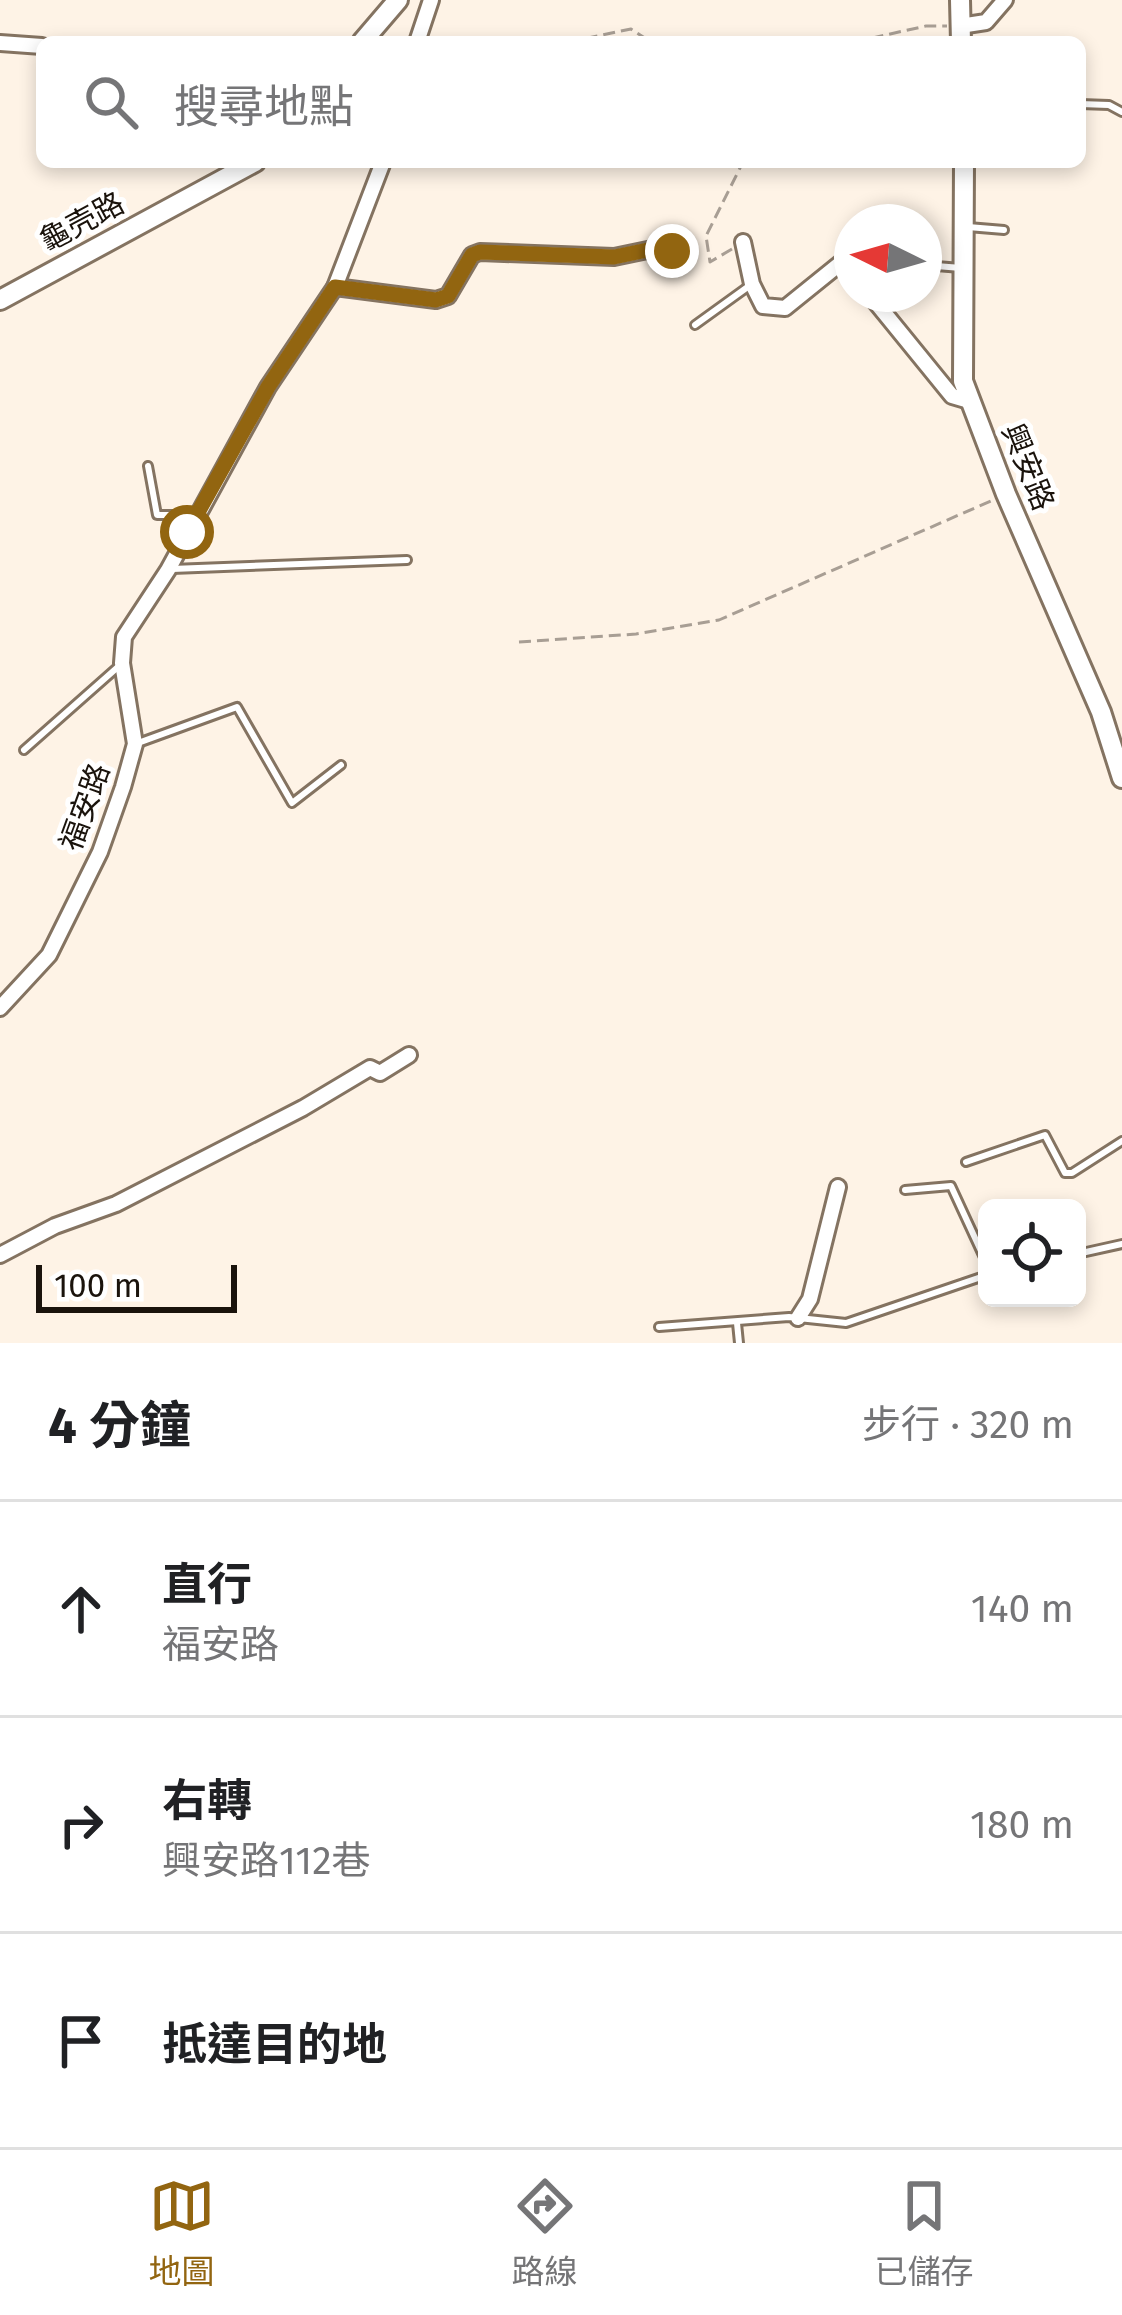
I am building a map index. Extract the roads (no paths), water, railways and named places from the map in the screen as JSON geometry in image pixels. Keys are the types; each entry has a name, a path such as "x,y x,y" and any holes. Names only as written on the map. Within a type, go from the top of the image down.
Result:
{"street":[{"path":"367,36 398,0"},
{"path":"419,36 431,0"},
{"path":"960,0 960,34 986,22 1005,0"},
{"path":"0,43 36,46"},
{"name":"龜壳路","path":"0,300 244,168"},
{"name":"福安路","path":"0,1008 49,955 100,852 135,744 122,663 124,637 168,569 268,387 335,287 380,168"},
{"name":"興安路","path":"964,168 963,382 1100,712 1122,778"},
{"path":"743,242 752,284 763,306 776,310 785,308 834,268"},
{"path":"335,287 436,300 448,296 472,255 480,252 614,257 662,247 672,251"},
{"path":"883,312 952,396 970,401"},
{"path":"1100,712 1122,707"},
{"path":"0,1255 55,1226 116,1204 304,1108 370,1067 380,1073 409,1055"},
{"path":"798,1318 810,1298 838,1187"}],"lane":[{"path":"1086,104 1109,105 1122,112"},
{"path":"964,226 1004,230"},
{"path":"942,267 964,268"},
{"path":"695,325 752,284"},
{"path":"148,466 157,515 196,515"},
{"path":"168,569 407,560"},
{"path":"24,750 122,663"},
{"path":"135,744 237,707 292,803 341,765"},
{"path":"966,1162 1037,1135 1045,1136 1058,1166 1072,1173 1122,1141"},
{"path":"905,1190 951,1186 978,1244"},
{"path":"1086,1252 1122,1244"},
{"path":"659,1327 737,1323 746,1318 846,1323 978,1279"},
{"path":"737,1323 739,1343"}]}
